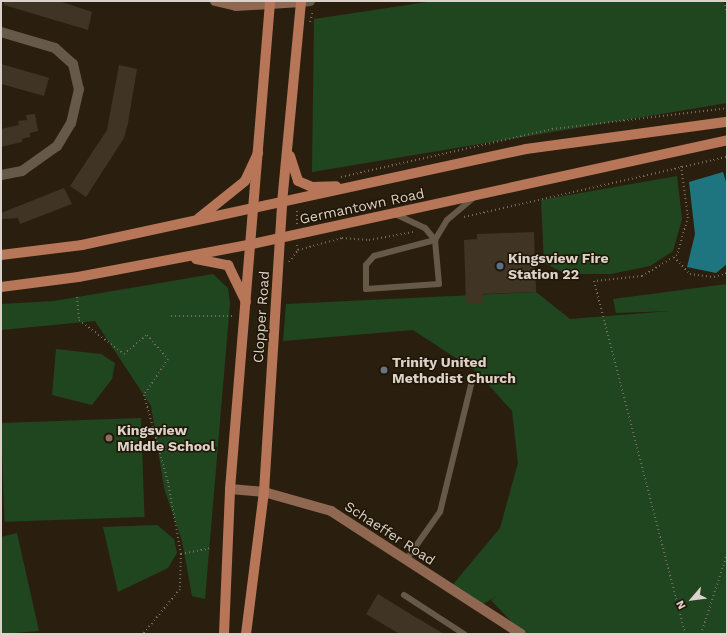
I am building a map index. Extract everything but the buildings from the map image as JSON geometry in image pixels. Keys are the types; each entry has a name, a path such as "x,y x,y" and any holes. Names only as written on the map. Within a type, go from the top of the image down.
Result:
{"main road":[{"name":"Clopper Road","path":"246,634 264,492 282,203 304,1"},
{"name":"Clopper Road","path":"224,634 230,489 261,148 270,3"},
{"name":"Germantown Road","path":"1,255 82,245 255,210 526,148 727,122"},
{"name":"Germantown Road","path":"1,287 182,258 297,235 727,140"},
{"path":"288,141 292,170 298,181 312,187 362,185"},
{"path":"191,223 213,211 244,181 261,148"},
{"path":"182,258 216,261 228,266 236,276 247,306"}],"street":[{"path":"215,1 236,6 304,1"},
{"path":"1,32 55,48 73,64 79,89 71,122 56,146 22,170 1,175"},
{"name":"Schaeffer Road","path":"230,489 264,492 331,511 522,634"}],"lane":[{"path":"435,240 374,256 366,265 366,289 439,284 435,240 447,220 474,197"},
{"path":"395,214 427,231 435,240"},
{"path":"406,560 440,512 472,381"},
{"path":"404,595 464,634"}],"path":[{"path":"724,1 727,13"},
{"path":"458,220 681,166 727,158"},
{"path":"681,166 688,217 674,257 642,276 594,281 685,634"},
{"path":"297,246 298,200"},
{"path":"298,250 342,238 369,240 427,231"},
{"path":"674,257 690,274 714,277 727,273"},
{"path":"78,297 79,320 124,354 147,335 168,359 144,395 168,482 181,554 180,589 143,634"},
{"path":"171,316 232,316"},
{"path":"181,554 211,548"},
{"path":"701,634 727,554"}],"green space":[{"path":"434,1 724,1 727,16 727,103 312,172 314,19"},
{"path":"677,176 682,219 673,251 650,266 611,274 566,274 544,263 541,200"},
{"path":"213,274 228,288 230,303 205,599 192,596 182,541 164,488 151,406 95,321 1,330 1,304 54,301"},
{"path":"727,284 727,634 523,634 491,600 498,595 479,607 450,588 500,528 518,463 512,411 477,372 413,330 283,341 286,304 536,292 570,319 671,311 616,313 613,299"},
{"path":"56,349 101,354 115,363 112,379 92,405 52,395"},
{"path":"141,418 144,517 5,522 1,423"},
{"path":"157,525 174,539 177,553 168,568 118,592 103,527"},
{"path":"17,533 39,631 1,634 1,537"}],"water":[{"path":"723,172 727,185 727,264 716,273 687,267 695,234 689,182"}],"place":[{"name":"Kingsview Fire Station 22","path":"500,266"},
{"name":"Trinity United Methodist Church","path":"384,370"},
{"name":"Kingsview Middle School","path":"109,438"}]}
